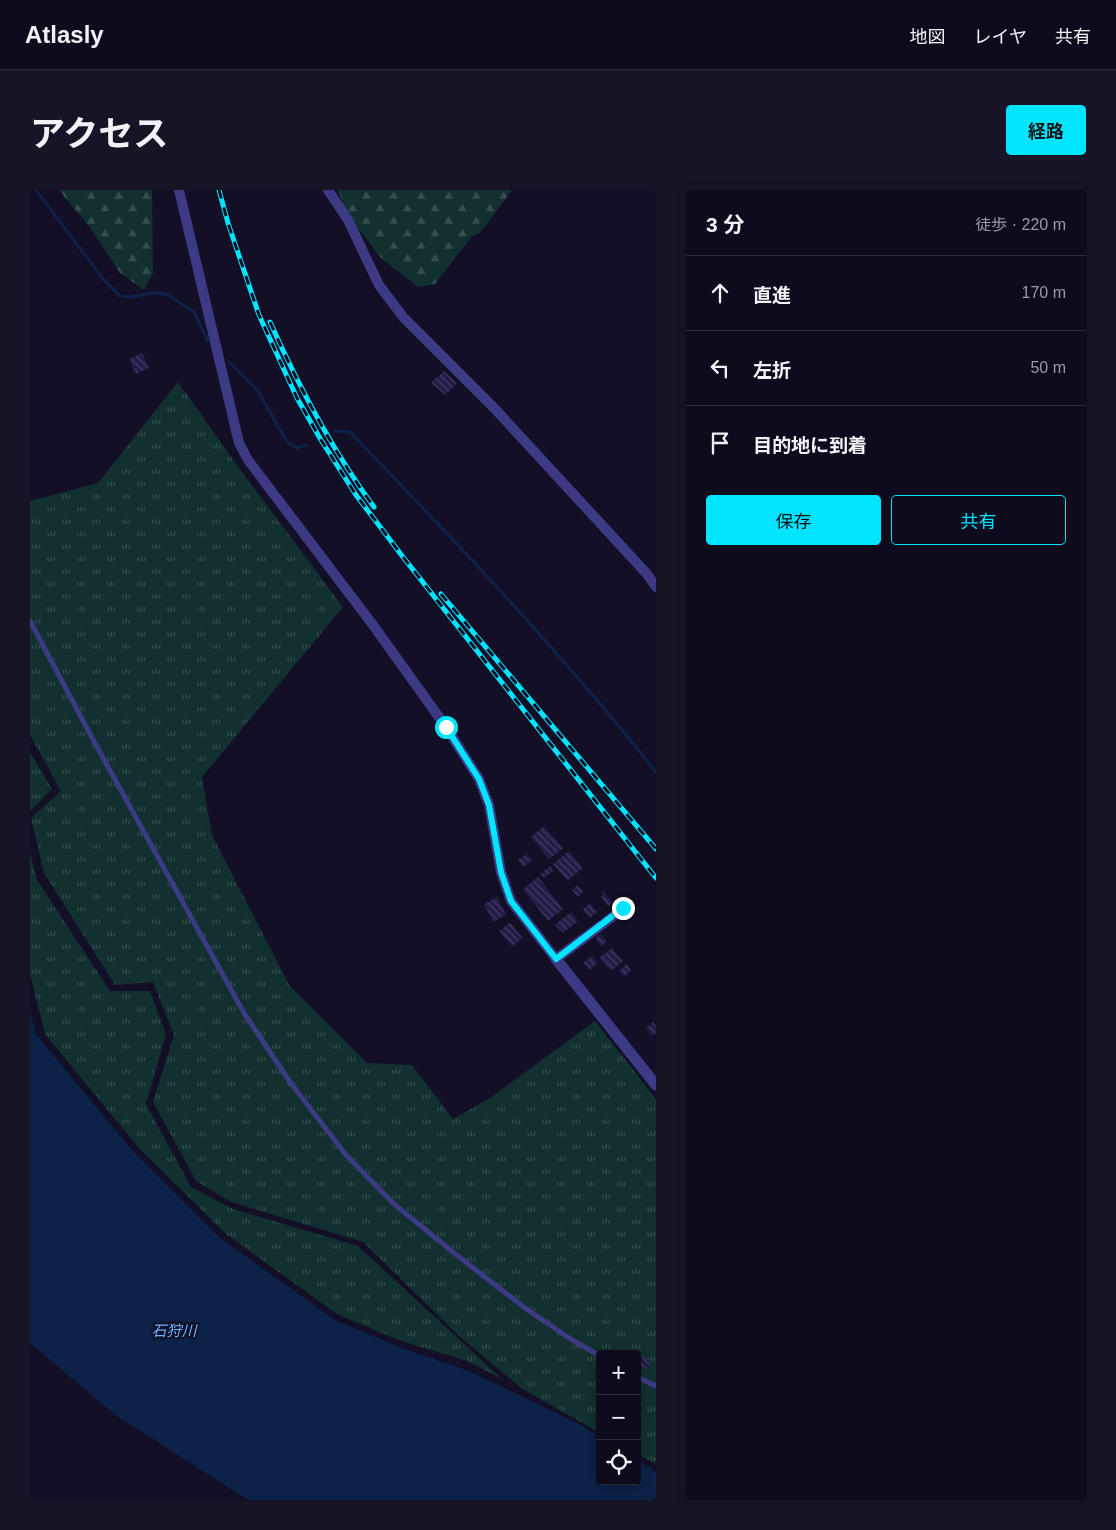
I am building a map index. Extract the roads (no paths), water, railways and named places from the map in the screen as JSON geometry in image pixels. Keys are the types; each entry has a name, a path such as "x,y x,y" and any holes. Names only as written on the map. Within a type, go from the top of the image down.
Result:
{"street":[{"path":"179,190 239,443 254,468 373,625 446,727 479,779 489,805 501,872 511,901 656,1085"},
{"path":"328,190 348,220 379,285 404,318 496,410 647,574 656,587"},
{"path":"556,959 623,908"}],"lane":[{"path":"30,621 244,1013 290,1082 346,1155 394,1204 454,1253 525,1308 596,1354"},
{"path":"641,1379 656,1386"}],"water":[{"name":"石狩川","path":"30,1010 35,1033 131,1149 220,1238 335,1320 399,1347 467,1370 583,1426 596,1434 596,1485 641,1485 641,1463 656,1472 656,1500 248,1500 114,1414 30,1343"}],"waterway":[{"path":"36,190 103,279 120,296 131,297 151,293 168,295 194,312 208,341"},
{"path":"229,362 258,391 287,442 297,448 306,445"},
{"path":"335,431 350,432 468,556 583,684 656,772"}],"railway":[{"path":"219,190 259,315 297,398 321,440 356,495 403,557 656,878"},
{"path":"270,322 317,418 344,463 374,507"},
{"path":"441,594 656,849"}]}
